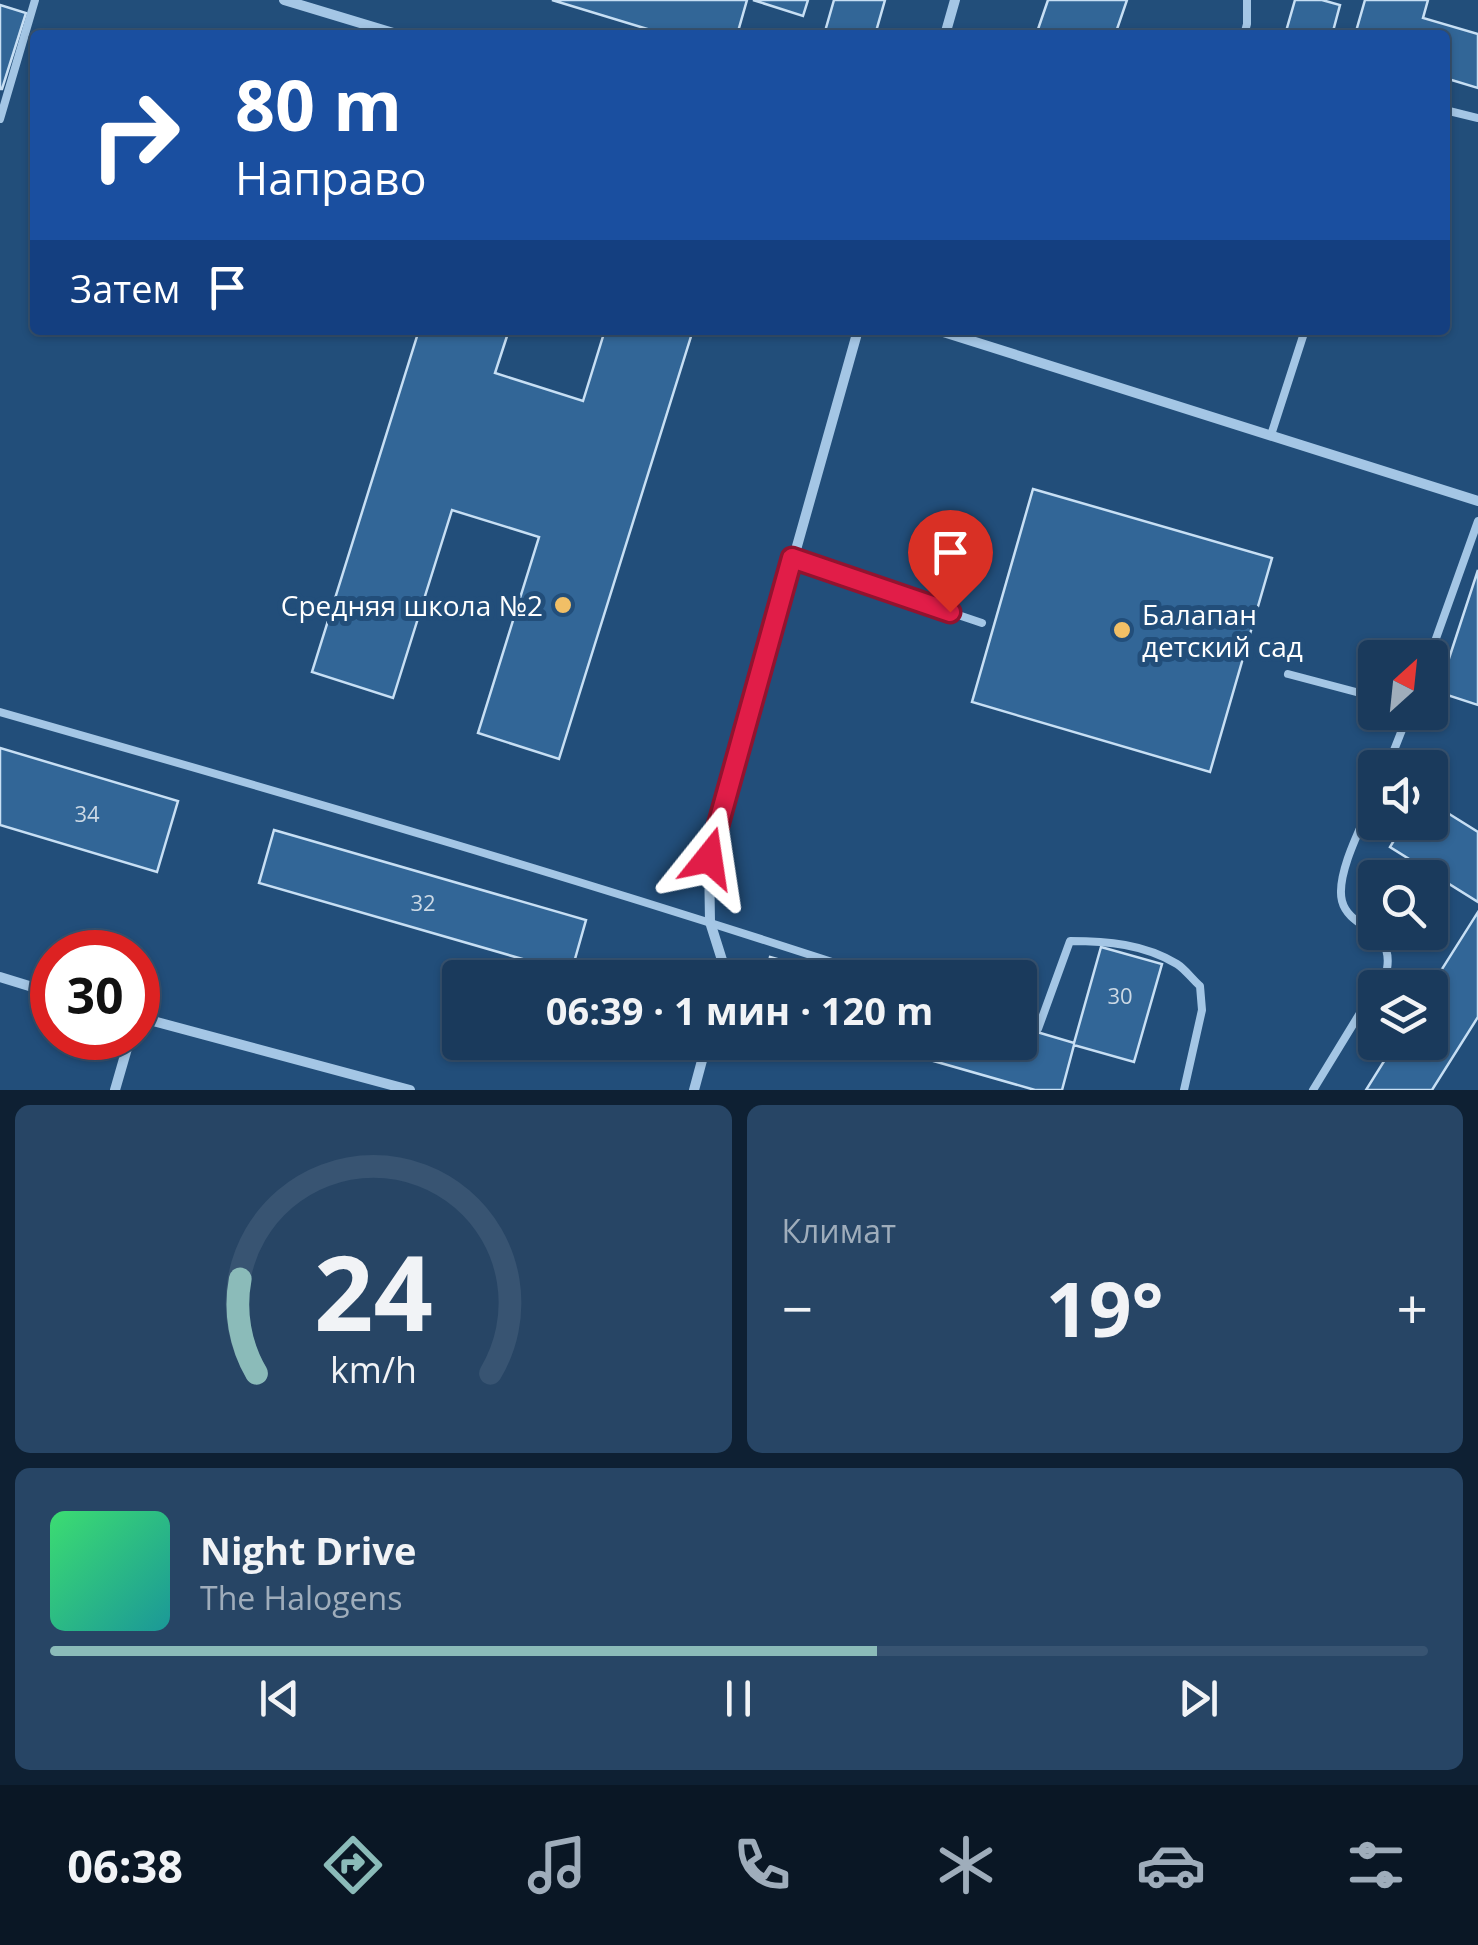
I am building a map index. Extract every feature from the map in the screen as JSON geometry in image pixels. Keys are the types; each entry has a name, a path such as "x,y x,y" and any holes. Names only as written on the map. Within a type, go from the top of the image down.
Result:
{"street":[{"path":"284,0 383,30"},
{"path":"946,30 955,0"},
{"path":"722,960 710,922 709,858 857,335"},
{"path":"953,335 1478,501"},
{"path":"0,977 30,986"},
{"path":"160,1023 410,1090"},
{"path":"114,1090 123,1060"},
{"path":"694,1090 702,1060"}],"lane":[{"path":"0,120 35,0"},
{"path":"1246,30 1247,0"},
{"path":"1450,111 1478,118"},
{"path":"1271,435 1303,335"},
{"path":"1435,640 1478,521"},
{"path":"792,558 982,623"},
{"path":"1288,674 1358,693"},
{"path":"0,712 282,792 827,960"},
{"path":"1312,1090 1387,969 1388,950 1379,937 1346,911 1342,901 1340,888 1358,837"},
{"path":"1037,1028 1070,941 1104,941 1142,948 1178,965 1200,986 1202,1010 1184,1090"}],"building":[{"path":"552,0 747,0 738,30 651,30"},
{"path":"753,0 808,0 803,16"},
{"path":"834,0 885,0 876,30 825,30"},
{"path":"1048,0 1127,0 1117,30 1038,30"},
{"path":"1295,0 1340,5 1333,30 1286,30"},
{"path":"1365,0 1428,0 1423,18 1478,34 1478,88 1450,80 1450,30 1356,30"},
{"path":"0,5 26,13 2,89 0,89"},
{"name":"Средняя школа №2","path":"417,335 507,335 495,373 583,401 603,335 691,335 559,759 478,733 539,537 452,510 393,698 312,672"},
{"name":"Балапан детский сад","path":"1033,489 1272,558 1210,772 972,702"},
{"path":"1478,570 1478,705 1448,695 1448,662"},
{"path":"0,748 178,801 157,872 0,825"},
{"path":"1448,813 1478,832 1478,902 1448,883 1448,860 1411,860 1390,847 1394,840 1448,840"},
{"path":"274,830 586,920 575,960 526,960 259,883"},
{"path":"1478,912 1478,1017 1432,1090 1366,1090 1385,1060 1448,1060 1448,970 1441,970"},
{"path":"1101,947 1162,964 1134,1062 1074,1045 1062,1090 1035,1090 930,1060 1037,1060 1037,1032 1074,1043"}],"place":[{"name":"Средняя школа №2","path":"563,605"},
{"name":"Балапан детский сад","path":"1122,630"}],"route":[{"path":"709,858 792,558 950,612"}]}
